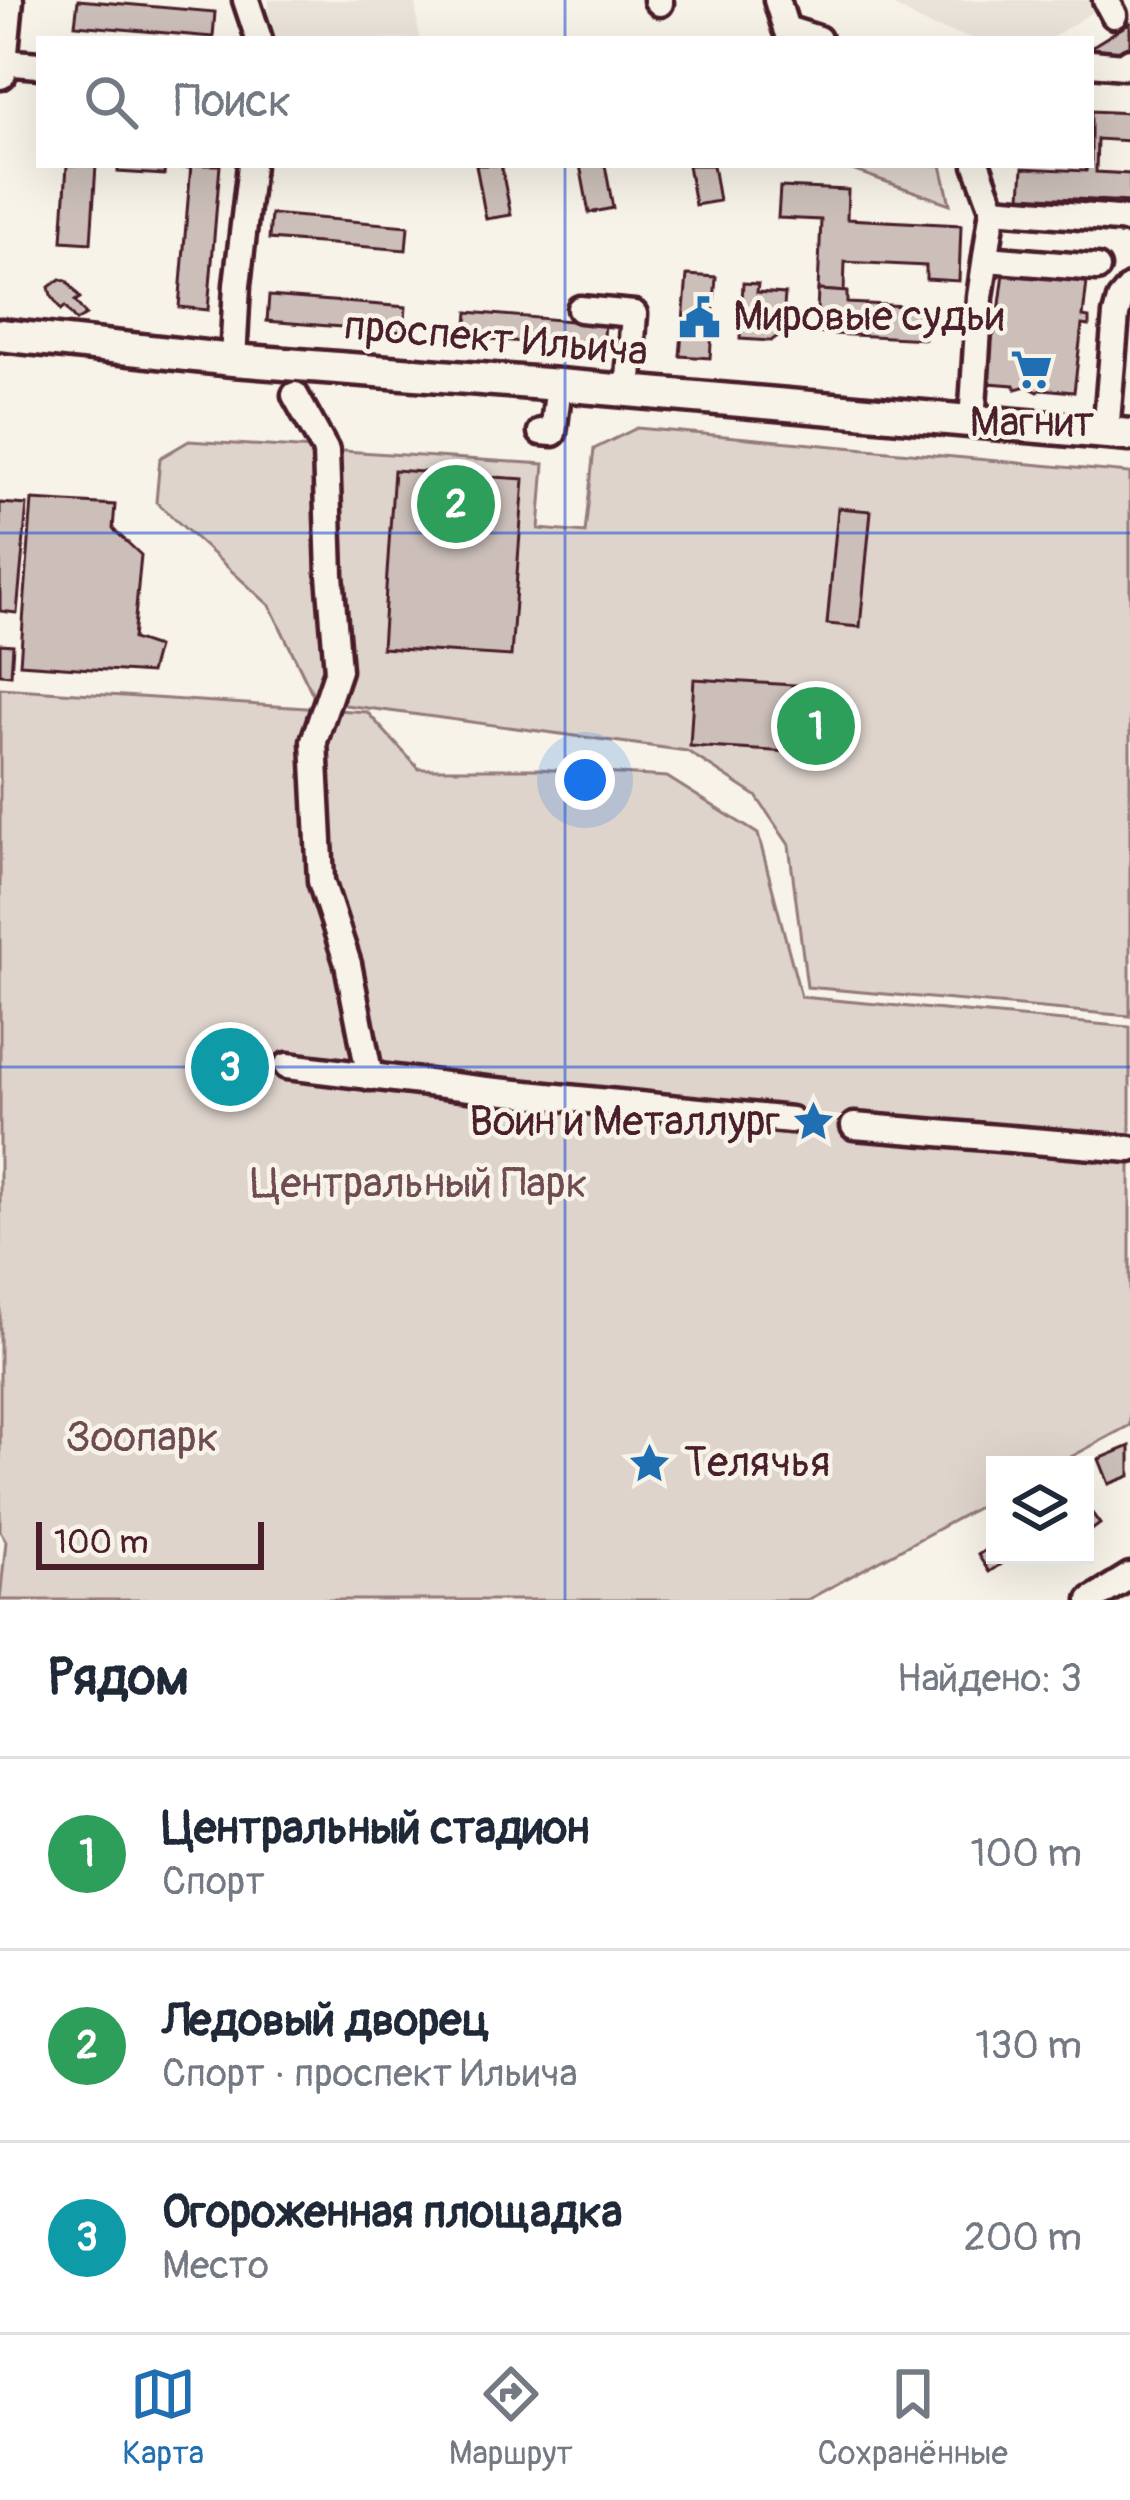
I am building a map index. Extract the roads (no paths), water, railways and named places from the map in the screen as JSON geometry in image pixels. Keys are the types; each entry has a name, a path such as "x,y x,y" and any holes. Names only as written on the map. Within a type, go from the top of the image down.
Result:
{"main road":[{"path":"0,74 7,0"},
{"name":"проспект Ильича","path":"0,335 233,360 1118,434"}],"street":[{"path":"246,0 258,36"},
{"path":"777,0 786,29 808,36"},
{"path":"1094,63 1124,66 1130,61"},
{"path":"1,62 36,64"},
{"path":"233,360 251,168"},
{"path":"972,422 980,297 993,209 978,168"},
{"path":"993,209 1130,220"},
{"path":"987,259 1097,268"},
{"path":"1118,434 1121,364 1116,315 1130,288"},
{"path":"580,309 634,314 628,392"},
{"path":"541,432 553,433 559,385"},
{"path":"295,394 326,451 338,670 314,741 321,880 348,964 370,1077"},
{"path":"287,1066 791,1120"},
{"path":"854,1126 1130,1149"},
{"path":"1091,1600 1130,1576"}],"place":[{"name":"Мировые судьи","path":"699,317"},
{"name":"Магнит","path":"1032,369"},
{"name":"Ледовый дворец","path":"456,504"},
{"name":"Центральный стадион","path":"816,726"},
{"name":"Огороженная площадка","path":"230,1067"},
{"name":"Воин и Металлург","path":"814,1122"},
{"name":"Телячья","path":"650,1463"}],"park label":[{"name":"Центральный Парк","path":"419,1184"},
{"name":"Зоопарк","path":"142,1438"}]}
